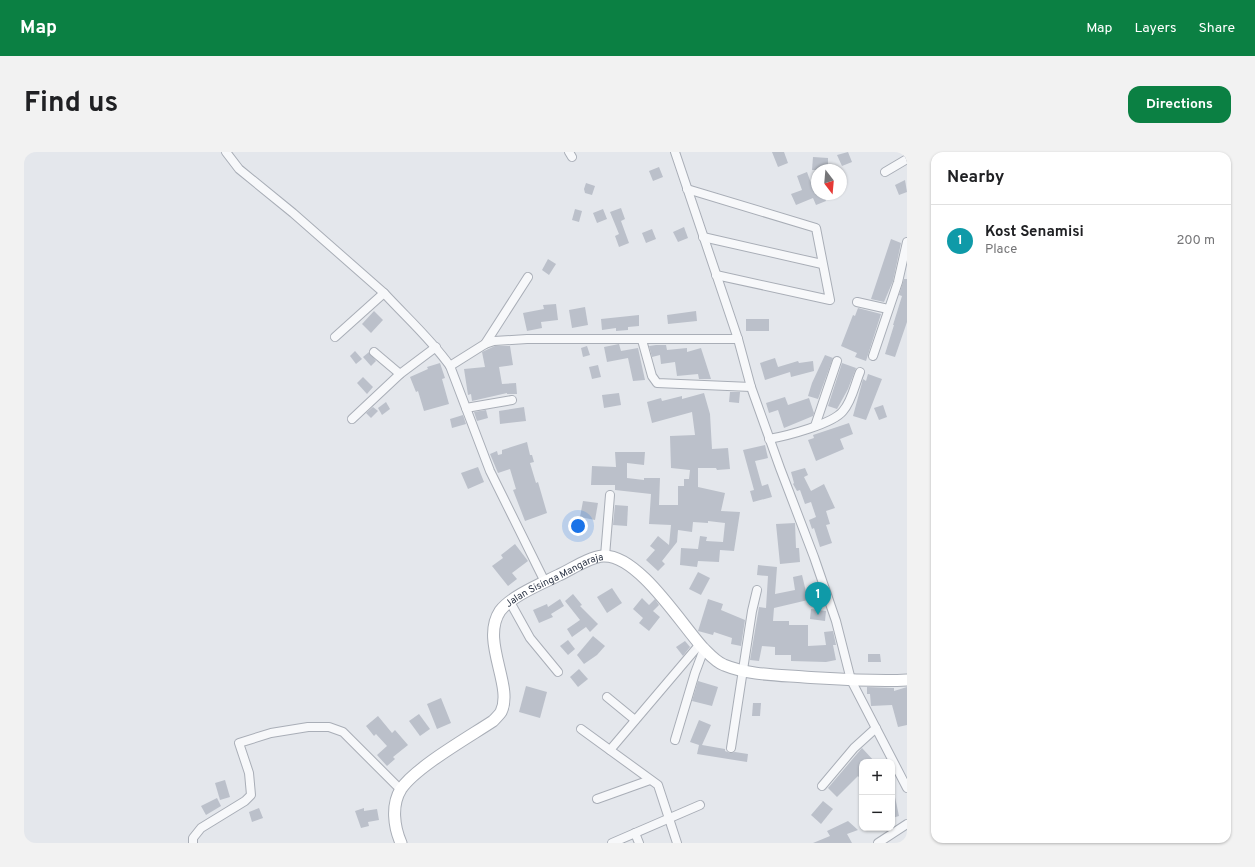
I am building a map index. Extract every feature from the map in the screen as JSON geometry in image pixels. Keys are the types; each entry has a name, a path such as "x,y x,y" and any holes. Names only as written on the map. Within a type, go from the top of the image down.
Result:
{"street":[{"path":"226,152 240,169 293,213 384,293 409,321 436,347 450,366 490,471 545,582"},
{"path":"675,152 738,339 751,387 836,621 851,680 907,788"},
{"path":"885,172 907,159"},
{"path":"688,189 816,228 830,300 716,275"},
{"path":"703,237 822,264"},
{"path":"873,356 898,282 907,242"},
{"path":"485,344 490,333 528,277"},
{"path":"335,337 384,293"},
{"path":"857,302 888,309"},
{"path":"450,366 485,344 494,341 527,339 738,339"},
{"path":"642,340 652,376 657,383 751,387"},
{"path":"352,419 400,374 436,347"},
{"path":"374,352 400,374"},
{"path":"816,426 837,361"},
{"path":"769,439 816,426 837,417 844,411 860,372"},
{"path":"466,408 512,400"},
{"path":"604,556 610,495"},
{"name":"Jalan Sisinga Mangaraja","path":"401,843 395,830 395,814 401,790 414,775 493,721 501,712 504,696 494,633 496,620 501,611 510,602 545,582 595,558 604,556 622,561 632,567 656,588 686,628 718,662 742,670 774,675 851,680 907,680"},
{"path":"731,748 742,670 757,590"},
{"path":"510,602 530,638 558,672"},
{"path":"610,750 702,646"},
{"path":"675,740 702,646"},
{"path":"607,697 635,720"},
{"path":"193,843 193,838 198,831 245,801 251,795 249,774 239,743 271,733 308,727 329,727 343,732 401,790"},
{"path":"822,786 854,748 876,728"},
{"path":"581,729 658,785 677,843"},
{"path":"597,799 650,780"},
{"path":"612,843 700,805"},
{"path":"878,843 907,824"},
{"path":"635,833 639,843"}],"building":[{"path":"772,152 784,152 788,163 778,167"},
{"path":"848,152 852,162 841,164 837,155"},
{"path":"813,157 828,158 828,164 812,164"},
{"path":"659,167 663,177 653,181 649,171"},
{"path":"807,172 811,183 811,199 796,205 791,194 802,190 797,176"},
{"path":"905,180 907,192 899,195 895,185"},
{"path":"586,183 595,186 592,195 585,193 584,189"},
{"path":"814,200 826,200 826,201 816,205"},
{"path":"621,208 625,219 621,221 629,243 619,247 615,236 619,234 610,212"},
{"path":"575,209 582,211 579,222 572,220"},
{"path":"603,209 607,219 597,223 593,213"},
{"path":"684,227 688,238 678,242 673,232"},
{"path":"652,229 656,239 646,243 642,233"},
{"path":"891,239 901,243 893,281 884,302 871,299"},
{"path":"548,259 556,264 549,275 542,270"},
{"path":"904,279 907,279 907,322 895,357 885,354 902,296 899,295"},
{"path":"556,304 558,320 541,322 542,328 527,331 523,313 544,309 543,305"},
{"path":"585,307 588,325 572,328 569,310"},
{"path":"858,308 881,314 866,361 855,357 857,353 841,346 853,315 855,316"},
{"path":"374,311 383,320 371,333 362,324"},
{"path":"696,311 697,321 668,324 667,315"},
{"path":"639,315 639,326 628,327 628,330 616,331 616,328 602,330 601,319"},
{"path":"746,319 769,319 769,331 746,331"},
{"path":"619,344 621,351 638,348 645,380 633,381 628,358 607,362 604,347"},
{"path":"666,345 667,350 687,348 687,352 701,348 711,379 699,379 698,374 677,376 675,362 661,364 660,355 652,357 649,346"},
{"path":"495,346 510,346 513,365 499,367 502,384 516,383 517,394 507,393 472,401 471,394 468,395 464,369 485,367 482,352"},
{"path":"587,346 590,355 583,357 581,348"},
{"path":"355,351 362,359 356,364 350,356"},
{"path":"369,352 376,361 371,366 363,357"},
{"path":"825,355 833,358 818,399 808,396 812,383"},
{"path":"775,358 778,367 798,361 799,363 813,361 814,371 791,377 790,372 765,380 760,363"},
{"path":"440,363 445,378 442,379 449,404 424,411 418,391 416,392 410,377 428,369 427,367"},
{"path":"842,363 856,368 848,389 837,409 828,406"},
{"path":"598,365 601,377 592,379 589,367"},
{"path":"868,374 882,379 866,420 853,416 863,379 866,381"},
{"path":"363,377 373,387 367,394 357,383"},
{"path":"730,392 740,392 739,403 729,402"},
{"path":"619,393 621,405 604,408 602,395"},
{"path":"704,393 710,414 712,449 728,448 730,469 717,470 716,468 698,468 698,487 725,493 721,511 740,512 734,551 720,550 719,562 698,561 697,567 680,565 681,548 698,549 700,536 707,537 706,541 723,542 725,523 708,521 708,523 693,522 692,532 678,530 677,542 662,561 665,564 658,571 646,560 655,550 650,546 658,536 669,545 671,525 649,524 651,494 615,490 615,485 591,485 592,466 616,467 615,452 645,452 644,465 627,463 627,478 644,480 644,478 660,478 659,505 678,505 678,486 684,486 684,479 689,479 690,470 671,468 670,436 695,435 692,412 652,423 647,402 661,398 662,401 682,396 682,399"},
{"path":"785,397 788,405 809,398 814,413 813,416 784,428 778,410 769,413 766,403"},
{"path":"386,402 390,409 382,415 378,408"},
{"path":"883,405 887,417 879,420 874,408"},
{"path":"373,407 378,411 371,418 366,413"},
{"path":"524,407 526,421 500,424 499,411"},
{"path":"486,410 488,418 477,421 474,412"},
{"path":"463,415 466,424 452,428 450,419"},
{"path":"849,423 853,434 840,439 844,449 816,461 808,440 814,438 813,435"},
{"path":"527,442 530,455 532,455 534,462 530,463 536,483 538,482 547,513 525,521 513,490 516,489 510,469 498,473 490,454 497,451 498,455 502,454 502,450"},
{"path":"765,445 768,458 755,461 762,486 768,484 772,497 753,502 750,491 754,490 743,450"},
{"path":"478,467 484,482 468,489 461,473"},
{"path":"805,468 808,475 804,477 811,491 824,484 835,508 826,511 830,524 826,525 832,543 820,547 814,528 812,529 809,520 816,517 811,502 805,504 800,490 797,491 793,484 791,472"},
{"path":"583,501 598,503 595,520 580,517"},
{"path":"615,505 628,506 627,526 613,525"},
{"path":"795,523 796,548 799,548 800,562 780,564 776,524"},
{"path":"515,544 528,561 512,573 517,579 508,586 492,566 503,558 501,555"},
{"path":"758,565 777,567 775,594 795,590 793,577 802,575 808,600 774,608 773,621 789,621 789,625 808,625 808,646 826,645 824,632 833,631 836,645 833,645 836,660 826,662 791,661 791,655 775,655 775,647 762,646 759,661 750,660 759,607 766,608 768,576 757,575"},
{"path":"698,572 710,578 701,595 689,589"},
{"path":"612,588 622,603 607,613 597,597"},
{"path":"573,594 582,605 580,606 598,624 590,632 586,627 572,637 567,629 580,620 565,601"},
{"path":"642,598 649,605 655,599 659,605 653,611 660,617 649,631 639,623 643,618 633,609"},
{"path":"560,599 564,606 551,614 553,617 539,623 533,610 547,604 548,607"},
{"path":"708,599 723,604 721,610 745,620 741,646 731,644 732,638 714,632 713,635 698,631"},
{"path":"811,609 826,611 825,621 810,619"},
{"path":"593,636 605,646 597,655 584,664 577,655"},
{"path":"568,640 575,649 568,655 560,646"},
{"path":"685,641 690,647 683,656 676,647"},
{"path":"868,654 880,654 881,662 868,662"},
{"path":"579,669 588,679 578,687 570,677"},
{"path":"698,681 718,687 712,706 692,701"},
{"path":"526,686 547,692 540,718 519,712"},
{"path":"867,687 894,688 894,691 907,687 907,725 898,727 892,705 871,706 870,694 867,694"},
{"path":"441,698 451,723 437,729 427,704"},
{"path":"753,703 761,703 760,716 752,716"},
{"path":"419,714 430,729 420,736 409,721"},
{"path":"378,716 392,733 395,730 408,745 393,757 395,759 387,766 377,755 387,746 376,734 374,736 366,726"},
{"path":"699,720 711,725 702,745 725,749 725,751 730,753 735,752 748,754 747,762 697,754 699,745 690,742"},
{"path":"862,748 872,759 859,759 859,777 858,776 837,797 828,788"},
{"path":"225,780 230,797 220,800 215,783"},
{"path":"895,797 899,816 895,817"},
{"path":"217,798 221,806 206,815 201,806"},
{"path":"823,801 833,809 821,824 811,815"},
{"path":"259,808 263,818 252,822 249,812"},
{"path":"364,808 364,811 377,809 379,820 368,822 369,826 361,828 355,811"},
{"path":"848,821 858,830 847,834 852,843 813,843 830,836 827,831"}],"place":[{"name":"Kost Senamisi","path":"818,615"}]}
